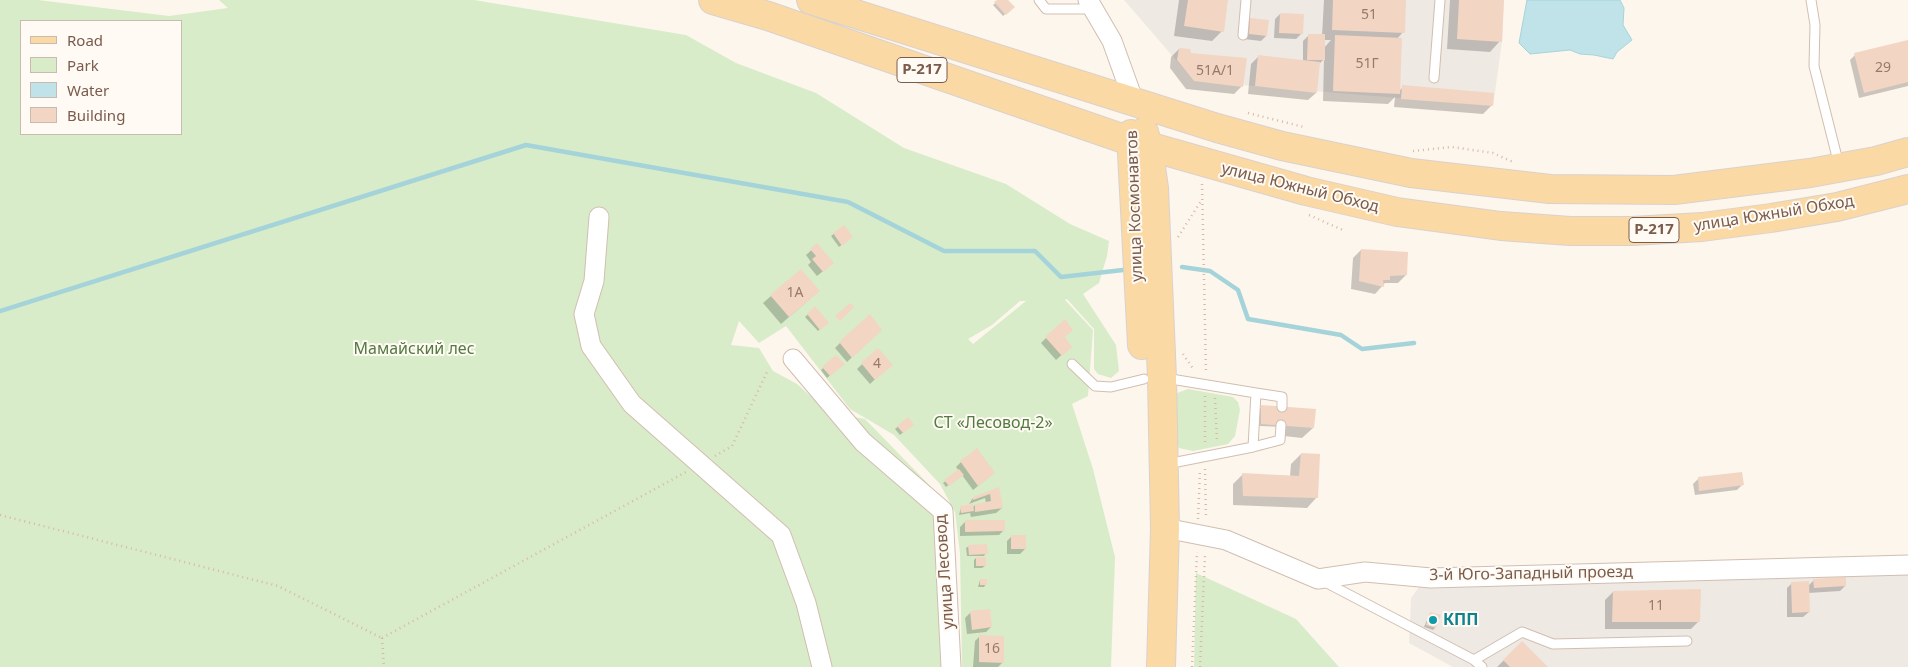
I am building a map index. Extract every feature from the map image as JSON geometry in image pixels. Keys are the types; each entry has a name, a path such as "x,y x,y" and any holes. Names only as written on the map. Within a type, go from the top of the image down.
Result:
{"main road":[{"name":"улица Южный Обход","path":"713,0 768,16 1139,144 1306,191 1396,212 1501,226 1570,231 1702,227 1837,207 1908,189"},
{"name":"Р-217","path":"811,0 1246,136 1345,160 1411,173 1498,185 1614,191 1674,190 1801,175 1876,161 1908,152"},
{"name":"улица Космонавтов","path":"1134,102 1139,144 1153,378 1164,464 1165,528 1161,667"},
{"name":"улица Космонавтов","path":"1143,667 1153,378"}],"street":[{"path":"1091,4 1112,41 1134,102"},
{"path":"599,217 594,281 584,314 591,346 632,404 781,535 806,603 822,667"},
{"name":"улица Лесовод","path":"793,359 863,442 944,511 952,667"},
{"path":"1165,528 1226,540 1318,579"},
{"name":"3-й Юго-Западный проезд","path":"1318,579 1365,572 1431,578 1908,565"}],"lane":[{"path":"1039,0 1046,9 1091,4"},
{"path":"1243,35 1246,0"},
{"path":"1434,78 1440,0"},
{"path":"1811,0 1815,25 1814,66 1840,167"},
{"path":"1072,364 1095,386 1111,387 1153,378 1205,383 1282,397 1282,407"},
{"path":"1253,447 1256,393"},
{"path":"1164,464 1280,440 1281,425"},
{"path":"1318,579 1474,660 1482,667"},
{"path":"1474,660 1522,632 1553,644 1687,641"}],"path":[{"path":"1200,667 1205,456 1201,200 1203,183"},
{"path":"1177,239 1201,200"},
{"path":"1181,349 1184,356 1205,383 1215,392 1217,448 1205,456 1200,464 1202,534 1192,667"},
{"path":"382,638 732,446 767,372"},
{"path":"0,515 18,522 278,586 382,638"},
{"path":"382,638 384,667"}],"shaded area":[{"path":"1124,0 1504,0 1502,42 1493,106 1194,81"},
{"path":"1908,571 1908,667 1453,667 1409,643 1411,598 1419,587 1442,583"}],"green space":[{"name":"Мамайский лес","path":"0,0 38,0 169,16 228,8 219,0 474,0 686,35 736,63 816,93 904,148 1006,184 1070,224 1109,241 1107,256 1099,283 1083,294 1116,345 1119,371 1111,378 1098,374 1094,369 1094,329 1067,299 1065,300 1093,330 1088,396 1072,404 1093,469 1115,557 1111,667 962,667 960,553 955,512 940,484 894,435 850,409 786,326 759,343 739,321 731,345 759,348 773,371 797,384 828,412 865,419 937,493 943,667 0,667","holes":["1020,301 1026,301 973,344 968,339 992,325"]},
{"path":"1188,389 1233,397 1238,402 1240,410 1235,436 1228,444 1193,451 1179,448 1176,440 1177,393"},
{"path":"1196,573 1296,619 1339,667 1194,667"}],"water":[{"path":"1527,0 1620,0 1624,8 1623,25 1632,40 1617,52 1613,59 1580,54 1570,50 1530,54 1519,43"}],"building":[{"path":"997,0 1008,0 1015,7 1006,15 994,2"},
{"path":"1188,0 1228,0 1224,32 1184,26"},
{"path":"1333,0 1406,0 1405,33 1332,30"},
{"path":"1459,0 1504,0 1502,42 1457,39"},
{"path":"1280,13 1304,14 1303,34 1279,33"},
{"path":"1250,18 1269,20 1267,36 1249,34"},
{"path":"1308,34 1325,34 1325,60 1307,60"},
{"path":"1335,35 1402,38 1400,94 1333,91"},
{"path":"1908,40 1908,82 1864,93 1854,53"},
{"path":"1179,48 1190,49 1191,53 1247,58 1243,87 1194,81 1177,60"},
{"path":"1258,55 1320,62 1317,93 1255,86"},
{"path":"1402,85 1494,93 1493,106 1401,99"},
{"path":"844,225 853,237 842,246 833,233"},
{"path":"817,243 834,263 823,272 812,259 816,256 810,249"},
{"path":"1361,249 1408,252 1407,275 1390,276 1390,280 1383,280 1384,287 1359,281"},
{"path":"801,269 820,291 789,317 770,295"},
{"path":"850,303 854,307 840,321 835,316"},
{"path":"815,306 829,323 820,330 807,314"},
{"path":"870,314 882,330 852,358 839,342"},
{"path":"1065,319 1073,330 1065,337 1072,347 1062,356 1045,337"},
{"path":"878,348 893,365 875,380 861,363"},
{"path":"836,355 845,364 830,376 822,367"},
{"path":"1261,405 1316,409 1314,428 1261,424"},
{"path":"908,417 914,425 903,433 897,426"},
{"path":"977,448 995,473 978,486 960,461"},
{"path":"1301,453 1320,454 1318,498 1243,496 1242,473 1299,476"},
{"path":"959,469 964,475 949,486 944,480"},
{"path":"1742,472 1744,485 1699,491 1698,477"},
{"path":"999,487 1003,508 975,512 975,504 991,501 990,494 973,500 973,497"},
{"path":"973,504 974,511 961,513 960,506"},
{"path":"965,520 1005,520 1005,531 965,532"},
{"path":"1011,535 1026,535 1026,549 1011,549"},
{"path":"987,544 988,554 969,555 968,545"},
{"path":"976,557 986,557 986,566 976,566"},
{"path":"1846,577 1846,586 1814,588 1813,579"},
{"path":"980,579 987,579 987,585 980,585"},
{"path":"1809,581 1810,612 1792,613 1791,582"},
{"path":"1701,589 1700,622 1612,622 1613,591"},
{"path":"990,609 992,627 972,630 970,611"},
{"name":"КПП","path":"1430,612 1441,615 1436,628 1426,625"},
{"path":"979,635 1004,636 1004,663 979,662"},
{"path":"1522,641 1548,667 1510,667 1503,660"}],"waterway":[{"path":"0,311 526,145 848,202 944,251 1035,251 1061,277 1123,270"},
{"path":"1182,267 1210,271 1238,290 1248,319 1341,335 1362,349 1414,343"}],"place":[{"name":"КПП","path":"1433,620"}],"park label":[{"name":"СТ «Лесовод-2»","path":"993,423"}]}
